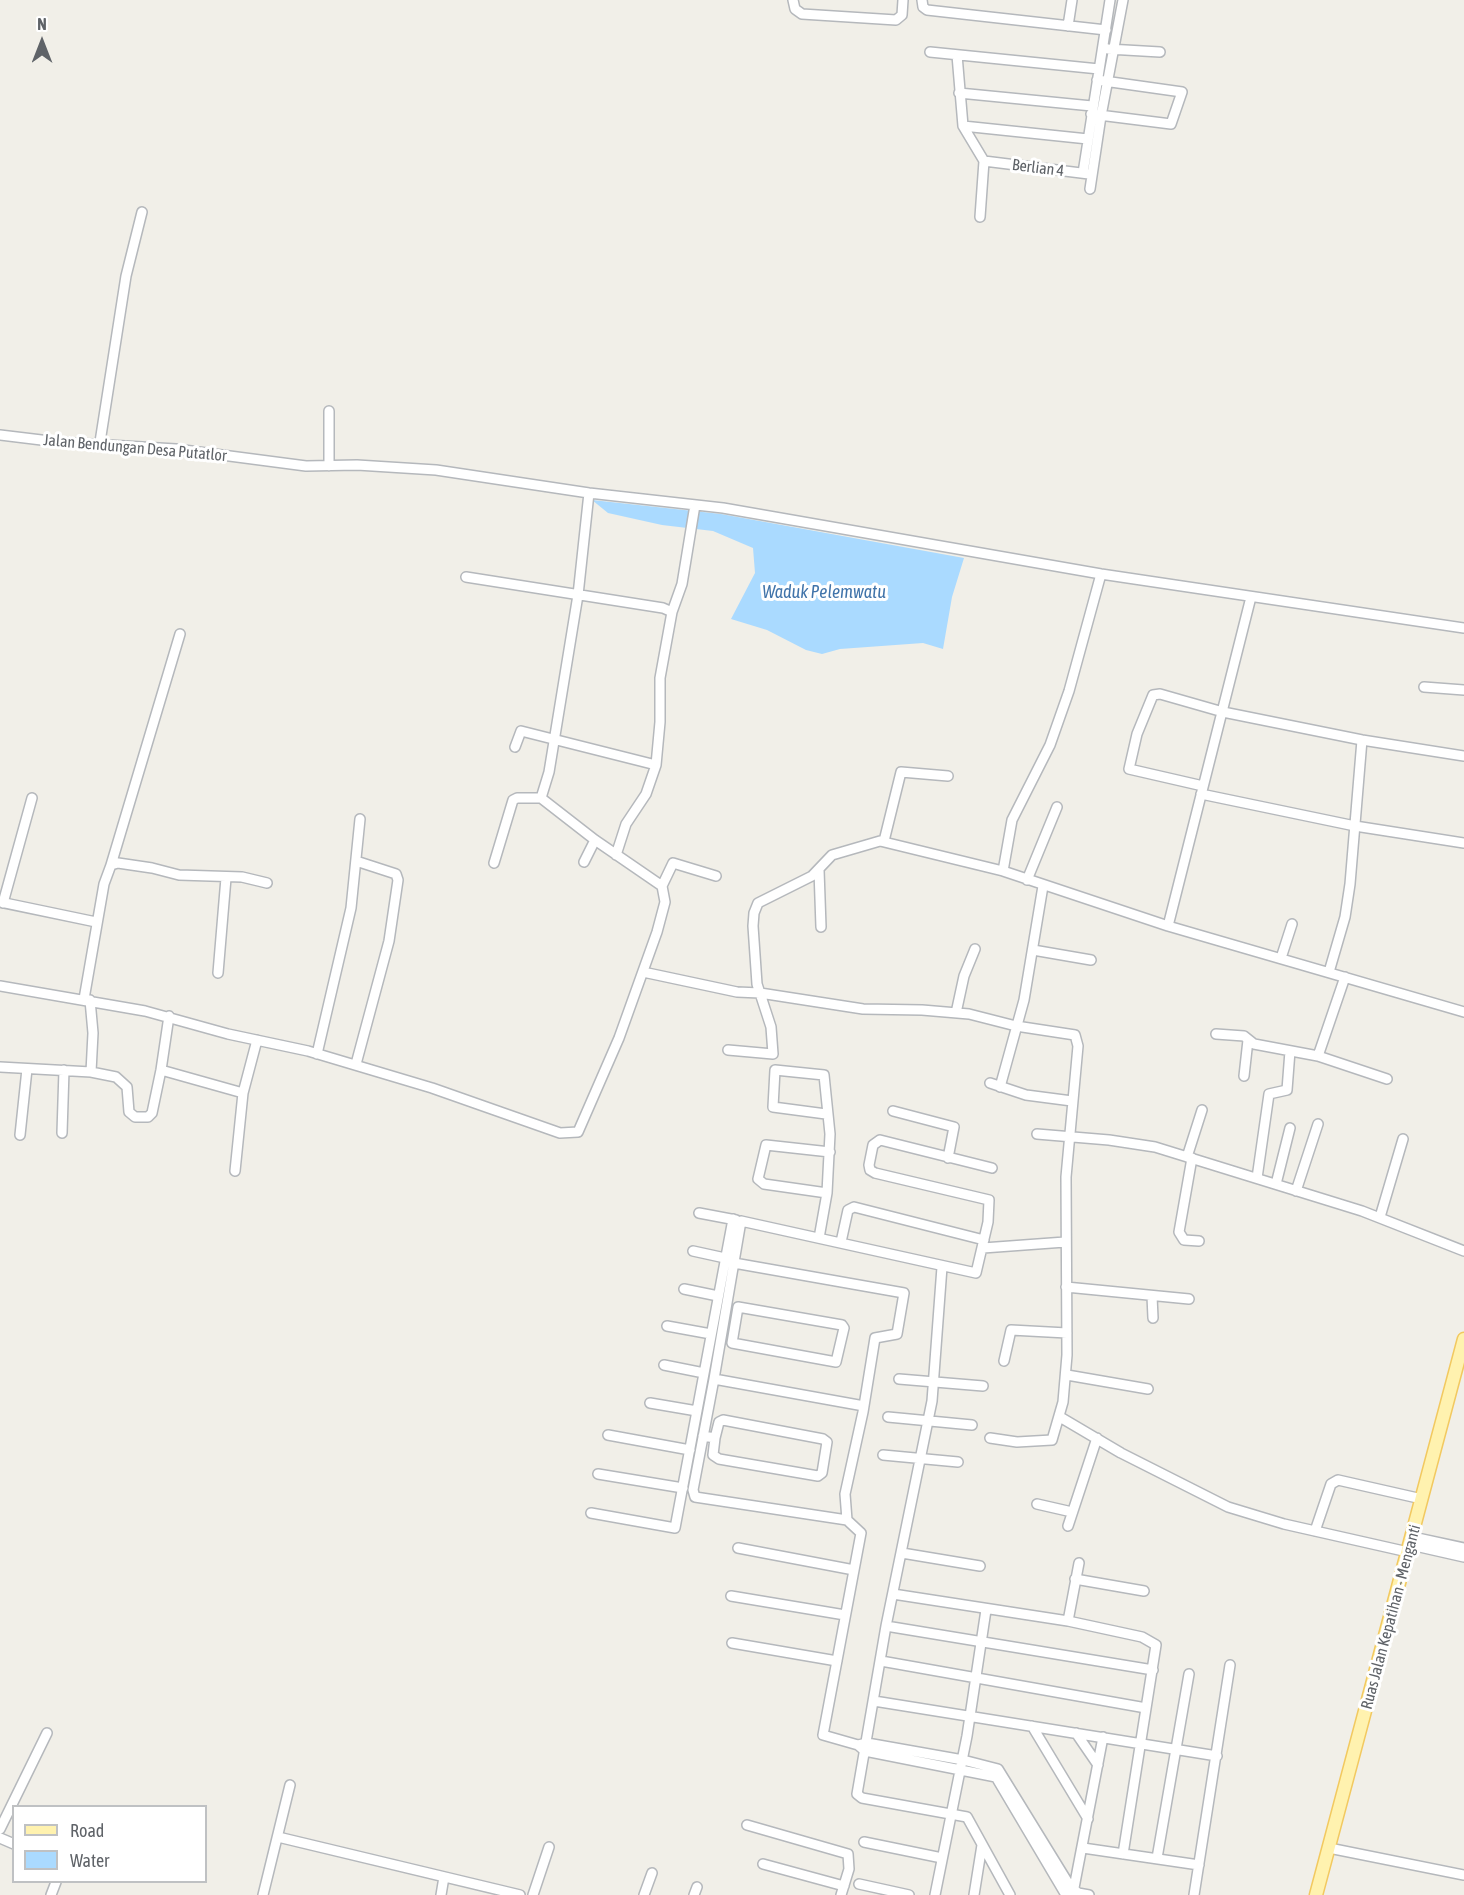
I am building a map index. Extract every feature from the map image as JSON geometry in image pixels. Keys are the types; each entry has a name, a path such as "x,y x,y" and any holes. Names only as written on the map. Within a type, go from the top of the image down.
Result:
{"main road":[{"name":"Ruas Jalan Kepatihan - Menganti","path":"1316,1895 1464,1339"}],"street":[{"path":"793,0 795,9 802,14 896,20 902,15 903,0"},
{"path":"922,0 923,7 927,10 1106,30"},
{"path":"1068,26 1072,0"},
{"path":"1102,80 1099,69 1110,0"},
{"path":"1090,189 1088,139 1102,80 1114,49 1123,0"},
{"path":"1103,49 1160,52"},
{"path":"930,52 1099,69"},
{"path":"957,55 963,126 984,161 980,217"},
{"path":"959,93 1171,124 1182,92 1102,80"},
{"path":"1088,174 1095,112"},
{"path":"963,126 1088,139"},
{"name":"Berlian 4","path":"984,161 1088,174"},
{"path":"100,442 126,276 142,212"},
{"path":"329,411 329,466"},
{"name":"Jalan Bendungan Desa Putatlor","path":"0,435 58,442 100,442 176,449 310,466 436,471 589,493 695,505 1101,574 1464,628"},
{"path":"542,798 555,739 578,595 589,493"},
{"path":"616,855 626,824 646,794 656,765 660,722 660,678 672,612 682,584 695,505"},
{"path":"1002,871 1012,820 1050,745 1069,691 1101,574"},
{"path":"466,577 663,608 672,612"},
{"path":"1168,926 1251,597"},
{"path":"91,1072 93,1033 87,999 96,922 104,884 180,634"},
{"path":"1424,687 1464,690"},
{"path":"1464,756 1362,740 1223,712 1156,694 1137,734 1128,766 1132,771 1202,790 1355,826 1464,843"},
{"path":"515,747 521,731 656,765"},
{"path":"1329,972 1345,917 1362,740"},
{"path":"884,841 901,772 948,776"},
{"path":"32,798 2,902 96,922"},
{"path":"0,986 87,999 169,1016 257,1040 317,1053 465,1098 550,1130 574,1134 585,1119 643,972 663,914 665,892 662,886 595,840 542,798 517,798 513,801 494,863"},
{"path":"1027,880 1057,807"},
{"path":"317,1053 351,908 360,819"},
{"path":"584,862 595,840"},
{"path":"728,1050 773,1054 771,1027 757,984 754,913 758,903 819,870 832,855 864,844 884,841 1002,871 1168,926 1464,1012"},
{"path":"356,861 396,874 398,880 389,941 356,1064"},
{"path":"662,886 673,864 716,876"},
{"path":"111,865 153,868 179,875 242,877 267,883"},
{"path":"819,870 821,927"},
{"path":"218,973 226,878"},
{"path":"1000,1087 1028,985 1043,886"},
{"path":"1281,958 1292,924"},
{"path":"956,1013 964,976 975,949"},
{"path":"1033,950 1091,960"},
{"path":"643,972 737,992 760,993 863,1010 956,1013 1016,1026 1075,1035 1078,1046 1072,1101 1065,1242 1067,1375 1060,1417 1054,1437 1049,1441 1017,1442 990,1438"},
{"path":"1318,1056 1345,976"},
{"path":"0,1067 91,1072 123,1081 127,1087 129,1112 141,1118 152,1113 169,1016"},
{"path":"1216,1034 1244,1036 1254,1044 1318,1056 1387,1079"},
{"path":"235,1171 243,1093 257,1040"},
{"path":"1244,1076 1248,1040"},
{"path":"1257,1178 1270,1093 1287,1090 1290,1052"},
{"path":"20,1135 27,1069"},
{"path":"62,1133 64,1070"},
{"path":"161,1070 243,1093"},
{"path":"821,1238 830,1152 824,1075 775,1070 772,1107 826,1114"},
{"path":"990,1083 1026,1095 1072,1101"},
{"path":"1199,1241 1184,1240 1179,1232 1190,1158 1202,1110"},
{"path":"893,1111 954,1127 948,1158"},
{"path":"1296,1191 1318,1124"},
{"path":"1276,1184 1290,1128"},
{"path":"1037,1134 1128,1142 1190,1158 1380,1217 1464,1251"},
{"path":"1380,1217 1403,1139"},
{"path":"699,1213 976,1273 983,1244 989,1200 875,1173 870,1170 869,1165 873,1145 880,1140 992,1168"},
{"path":"827,1193 764,1184 758,1179 766,1145 830,1152"},
{"path":"840,1242 848,1210 854,1208 983,1244 1065,1242"},
{"path":"737,1220 729,1261 724,1322 693,1490 699,1499 847,1520 861,1533 824,1735 859,1745 962,1764 994,1767 1002,1772 1071,1894"},
{"path":"693,1251 729,1261 904,1293 897,1334 878,1335 875,1338 864,1406 845,1494 847,1520"},
{"path":"591,1513 675,1528 718,1296 729,1261"},
{"path":"942,1267 935,1382 929,1421 886,1626 874,1701 859,1745 858,1796 967,1817 1010,1895"},
{"path":"1066,1287 1189,1299"},
{"path":"684,1289 718,1296"},
{"path":"1152,1296 1153,1318"},
{"path":"740,1306 842,1325 844,1328 836,1362 735,1344 732,1341 735,1324 737,1308 740,1306"},
{"path":"724,1322 735,1324"},
{"path":"667,1326 711,1334"},
{"path":"1004,1362 1011,1330 1067,1333"},
{"path":"664,1365 704,1373"},
{"path":"1067,1375 1148,1389"},
{"path":"714,1379 864,1406"},
{"path":"899,1379 983,1386"},
{"path":"650,1403 697,1411"},
{"path":"888,1417 972,1425"},
{"path":"1060,1417 1121,1453 1228,1507 1315,1531 1410,1544 1464,1548"},
{"path":"723,1420 824,1439 827,1442 822,1473 818,1476 718,1459 713,1455 715,1438 718,1422 723,1420"},
{"path":"608,1435 690,1450"},
{"path":"703,1436 715,1438"},
{"path":"1068,1526 1097,1438"},
{"path":"883,1455 958,1462"},
{"path":"598,1474 683,1488"},
{"path":"1315,1531 1331,1484 1338,1480 1422,1499"},
{"path":"1037,1504 1072,1512"},
{"path":"1410,1544 1464,1557"},
{"path":"738,1548 854,1570"},
{"path":"902,1553 980,1566"},
{"path":"1068,1621 1079,1563"},
{"path":"1076,1579 1144,1591"},
{"path":"893,1594 1068,1621 1152,1641 1157,1650 1124,1854"},
{"path":"731,1596 846,1615"},
{"path":"935,1895 962,1764 983,1642 986,1610"},
{"path":"886,1626 1153,1670"},
{"path":"732,1642 837,1661"},
{"path":"881,1661 1146,1708"},
{"path":"1194,1895 1230,1665"},
{"path":"1157,1858 1189,1674"},
{"path":"874,1701 1217,1756"},
{"path":"1032,1726 1088,1819"},
{"path":"12,1805 47,1733"},
{"path":"1076,1733 1098,1765"},
{"path":"1071,1894 1083,1848 1103,1737"},
{"path":"263,1895 290,1785"},
{"path":"0,1830 12,1805"},
{"path":"747,1825 848,1854 849,1869 842,1890 763,1864"},
{"path":"278,1837 520,1895"},
{"path":"864,1842 942,1858"},
{"path":"974,1895 982,1845"},
{"path":"533,1895 549,1847"},
{"path":"1083,1848 1199,1865"},
{"path":"1329,1848 1464,1875"},
{"path":"644,1895 652,1873"},
{"path":"441,1895 444,1877"},
{"path":"859,1884 879,1892 909,1895"},
{"path":"1071,1894 1089,1895"}],"water":[{"name":"Waduk Pelemwatu","path":"592,500 721,514 964,558 952,597 943,649 923,643 840,649 822,654 806,650 767,630 731,619 755,573 753,548 713,531 662,525 608,513"}]}
